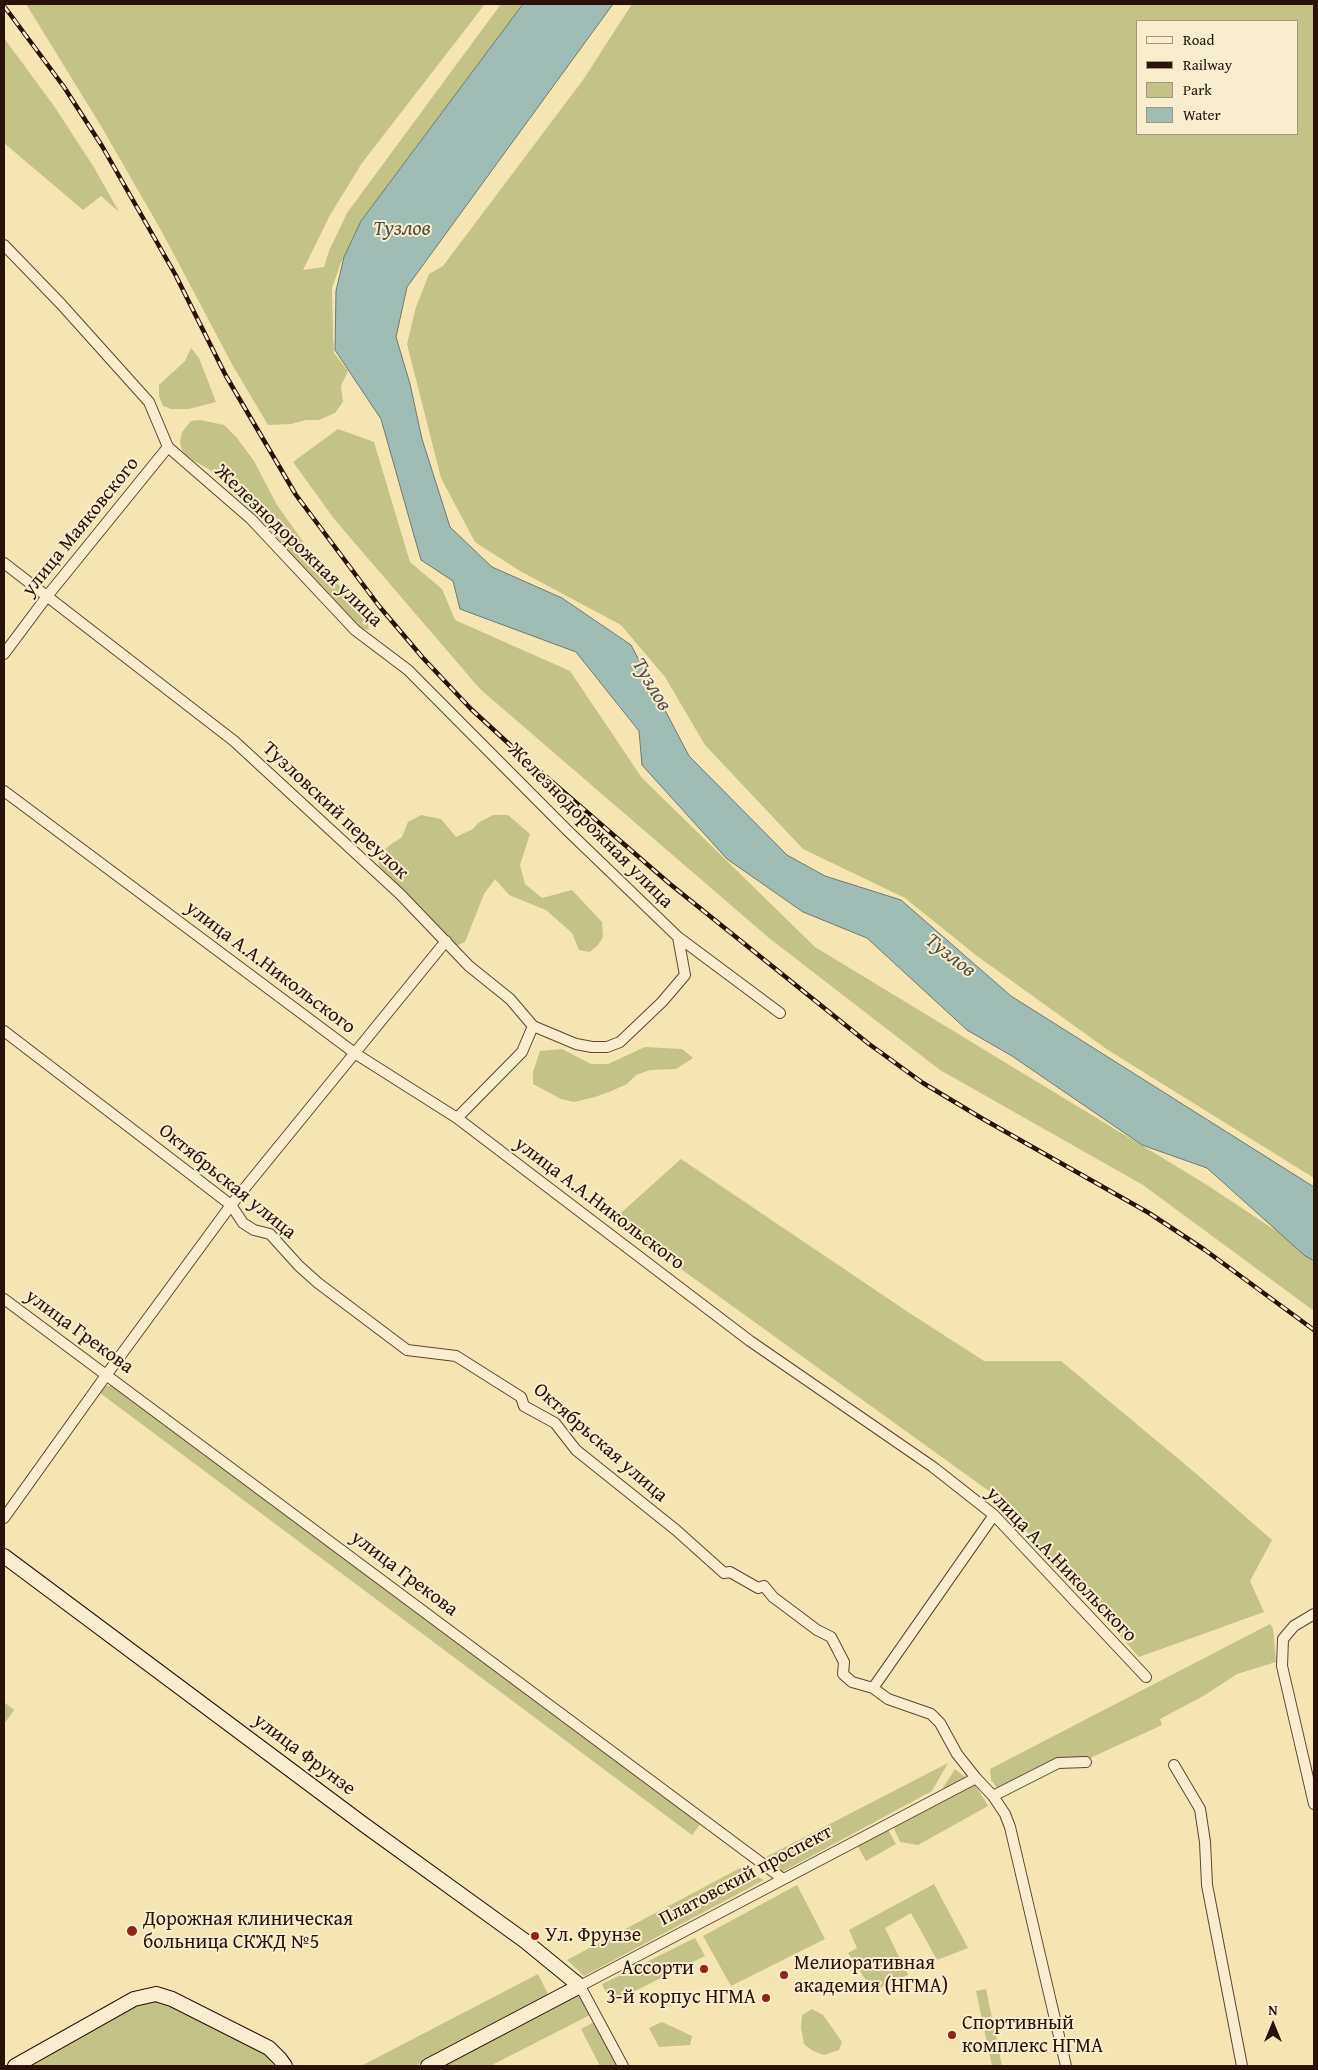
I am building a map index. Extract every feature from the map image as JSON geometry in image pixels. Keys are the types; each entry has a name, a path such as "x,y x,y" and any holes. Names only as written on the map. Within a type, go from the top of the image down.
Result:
{"street":[{"name":"Железнодорожная улица","path":"4,245 61,304 149,402 168,447 252,519 355,630 408,670 568,831 678,937 780,1013"},
{"name":"улица Маяковского","path":"4,654 48,595 168,447"},
{"name":"Тузловский переулок","path":"4,563 48,595 234,741 400,894 469,966 510,999 534,1026"},
{"name":"улица А.А.Никольского","path":"4,791 356,1054 457,1118 750,1341 933,1466 994,1514 1146,1677"},
{"name":"Железнодорожная улица","path":"534,1026 576,1044 592,1047 608,1047 620,1042 662,1002 685,975 678,937"},
{"path":"4,1518 231,1205 356,1054 446,941"},
{"path":"457,1118 522,1052 534,1026"},
{"name":"Октябрьская улица","path":"4,1031 231,1205 242,1223 254,1230 270,1234 299,1266 318,1283 407,1350 456,1356 521,1397 524,1406 555,1422 576,1450 676,1530 724,1573 730,1572 758,1588 764,1586 773,1597 817,1630 831,1638 844,1662 843,1674 852,1682 872,1688 888,1699 931,1714 940,1723 957,1754 993,1796 1005,1814 1010,1827 1066,2066"},
{"name":"улица Грекова","path":"4,1298 783,1879"},
{"path":"872,1688 994,1514"},
{"name":"улица Фрунзе","path":"4,1556 363,1824 525,1941 580,1986"},
{"path":"1314,1614 1294,1626 1283,1638 1282,1666 1314,1804"},
{"path":"993,1796 1058,1762 1086,1762"},
{"path":"1174,1765 1200,1809 1206,1842 1207,1886 1242,2066"},
{"name":"Платовский проспект","path":"428,2066 976,1778"},
{"path":"580,1986 624,2066"},
{"path":"15,2066 134,1999 156,1994 172,1999 269,2048 285,2066"}],"green space":[{"path":"26,4 485,4 362,163 330,215 303,270 324,267 329,251 347,213 501,4 523,4 361,221 340,265 332,288 334,353 348,371 341,386 343,402 335,413 319,420 268,425 233,366 162,232 101,126"},
{"path":"632,4 1314,4 1314,1178 1108,1050 977,956 905,898 803,849 705,745 665,677 621,625 520,571 475,542 441,478 407,344 416,307 429,274 443,266 583,80"},
{"path":"4,38 54,106 95,169 119,212 101,196 83,210 4,143"},
{"path":"191,348 199,358 216,402 189,409 171,409 163,406 159,396 159,385 185,361"},
{"path":"200,420 224,425 237,438 254,461 277,505 309,550 367,618 369,630 360,628 326,596 273,532 210,470 191,459 182,451 180,442 182,432 191,421"},
{"path":"338,429 374,442 410,562 442,589 455,620 570,671 642,778 815,947 1207,1185 1314,1256 1314,1311 1143,1185 940,1070 769,938 480,689 335,520 293,462"},
{"path":"421,815 441,819 456,837 473,829 478,823 493,815 508,815 530,834 520,865 525,884 542,898 572,890 602,922 603,937 598,945 590,952 579,950 572,933 546,910 509,895 495,879 484,894 465,942 456,946 379,866 378,855 402,837 408,822"},
{"path":"645,1047 682,1049 693,1058 676,1069 650,1070 636,1075 627,1084 609,1092 574,1102 561,1099 533,1084 533,1072 540,1051 562,1049 591,1064 608,1064"},
{"path":"681,1159 984,1361 1061,1361 1193,1471 1272,1540 1250,1581 1264,1612 1139,1657 993,1494 613,1220"},
{"path":"106,1386 115,1386 701,1823 692,1835 100,1393"},
{"path":"1270,1624 1273,1628 1276,1662 1237,1674 1205,1695 1160,1719 1162,1725 1088,1759 1058,1758 998,1789 991,1780 990,1769"},
{"path":"4,1702 14,1710 4,1724"},
{"path":"948,1763 932,1791 782,1872 766,1857"},
{"path":"955,1769 966,1778 942,1789"},
{"path":"973,1781 988,1806 918,1845 900,1842 892,1824"},
{"path":"886,1826 896,1844 866,1861 856,1843"},
{"path":"740,1868 764,1880 584,1976 567,1960"},
{"path":"934,1884 968,1948 937,1960 911,1913 885,1928 908,1975 873,1991 848,1953 857,1948 849,1930"},
{"path":"797,1885 825,1939 731,1986 703,1936"},
{"path":"695,1938 705,1956 611,2003 602,1984"},
{"path":"538,1974 549,1996 415,2066 361,2066"},
{"path":"986,1989 1002,2066 992,2066 976,1991"},
{"path":"579,1991 592,2014 490,2066 439,2066"},
{"path":"150,1999 176,2005 266,2055 274,2066 27,2066 121,2011"},
{"path":"812,2009 823,2015 842,2042 839,2050 824,2055 813,2051 804,2044 801,2028 802,2015"},
{"path":"596,2021 621,2066 600,2066 581,2029"},
{"path":"662,2022 692,2036 690,2045 659,2047 649,2028"}],"water":[{"name":"Тузлов","path":"523,4 613,4 407,287 396,337 410,384 422,439 450,527 492,567 562,598 631,645 689,756 787,855 825,876 901,900 1011,996 1314,1187 1314,1261 1304,1255 1207,1168 1142,1145 1012,1056 967,1030 867,938 803,912 727,859 642,765 639,731 576,652 460,609 453,581 421,560 381,419 335,350 336,291 344,257 361,221"}],"railway":[{"path":"4,6 64,87 102,146 175,274 226,376 296,495 379,606 423,658 471,709 521,755 670,884 869,1044 923,1083 1149,1213 1205,1250 1314,1330"}],"place":[{"name":"Дорожная клиническая больница СКЖД №5","path":"132,1931"},
{"name":"Ул. Фрунзе","path":"535,1936"},
{"name":"Ассорти","path":"704,1969"},
{"name":"Мелиоративная академия (НГМА)","path":"784,1975"},
{"name":"3-й корпус НГМА","path":"766,1998"},
{"name":"Спортивный комплекс НГМА","path":"952,2035"}]}
